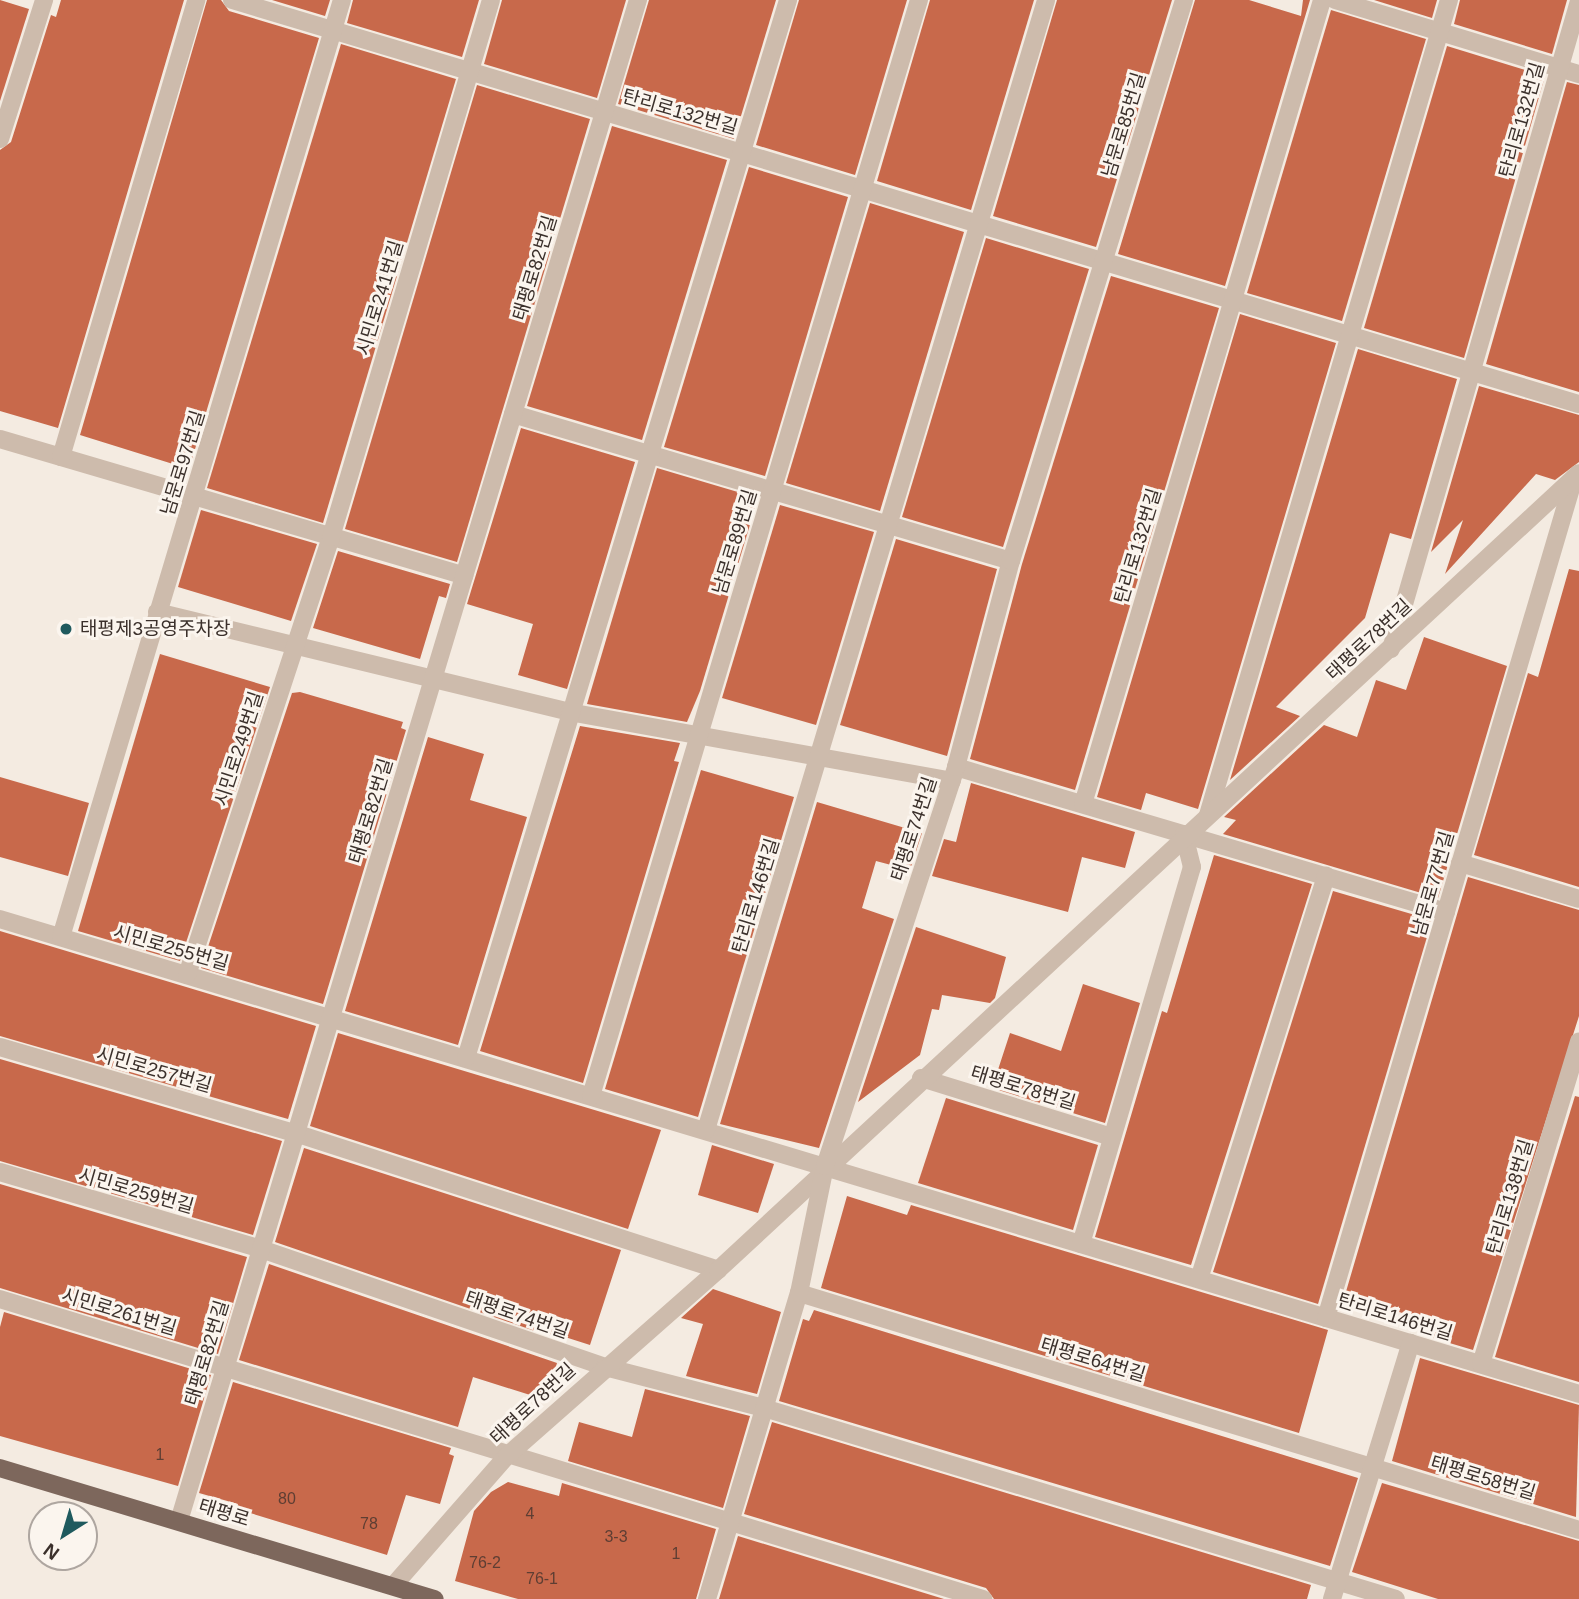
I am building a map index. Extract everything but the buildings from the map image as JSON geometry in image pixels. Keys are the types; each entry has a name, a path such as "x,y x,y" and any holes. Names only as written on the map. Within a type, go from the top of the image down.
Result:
{"main road":[{"name":"태평로","path":"0,1468 435,1599"}],"street":[{"path":"0,139 44,0"},
{"path":"61,457 196,0"},
{"path":"232,0 604,112"},
{"name":"남문로97번길","path":"61,937 157,612 196,497 342,0"},
{"name":"시민로241번길","path":"331,537 491,0"},
{"name":"태평로82번길","path":"178,1521 638,0"},
{"name":"탄리로132번길","path":"569,712 646,453 743,153 788,0"},
{"name":"남문로89번길","path":"591,1096 919,0"},
{"path":"886,524 1046,0"},
{"name":"남문로85번길","path":"1104,262 1184,0"},
{"name":"탄리로132번길","path":"1083,804 1322,0"},
{"path":"1335,0 1579,74"},
{"path":"1208,815 1450,0"},
{"name":"탄리로132번길","path":"1391,649 1579,1"},
{"name":"탄리로132번길","path":"604,112 1579,404"},
{"name":"태평로74번길","path":"706,1599 799,1293 825,1166 954,774 1011,561 1104,262"},
{"path":"513,414 1011,561"},
{"path":"0,439 464,576"},
{"name":"태평로78번길","path":"393,1586 507,1456 718,1270 825,1166 1184,834 1391,649 1578,470"},
{"name":"남문로77번길","path":"1326,1318 1578,470"},
{"name":"탄리로146번길","path":"706,1130 821,756 886,524"},
{"name":"시민로249번길","path":"187,975 331,537"},
{"path":"157,612 569,712 698,738 954,774 1083,804 1446,912"},
{"path":"466,1058 569,712"},
{"path":"1081,1244 1192,867 1184,834"},
{"path":"1460,863 1579,899"},
{"path":"1199,1279 1326,876"},
{"name":"시민로255번길","path":"0,919 331,1017"},
{"name":"탄리로146번길","path":"331,1017 1579,1394"},
{"name":"탄리로138번길","path":"1481,1364 1579,1042"},
{"name":"시민로257번길","path":"0,1047 295,1133"},
{"name":"태평로78번길","path":"920,1078 1112,1137"},
{"path":"295,1133 718,1270"},
{"name":"시민로259번길","path":"0,1172 261,1249"},
{"name":"태평로74번길","path":"261,1249 605,1367 764,1408"},
{"name":"태평로64번길","path":"799,1293 1375,1467"},
{"name":"시민로261번길","path":"0,1298 225,1367"},
{"path":"1332,1599 1375,1467 1411,1343"},
{"path":"225,1367 507,1456 983,1599"},
{"path":"764,1408 1396,1599"},
{"name":"태평로58번길","path":"1375,1467 1579,1530"}],"place":[{"name":"태평제3공영주차장","path":"66,629"}]}
